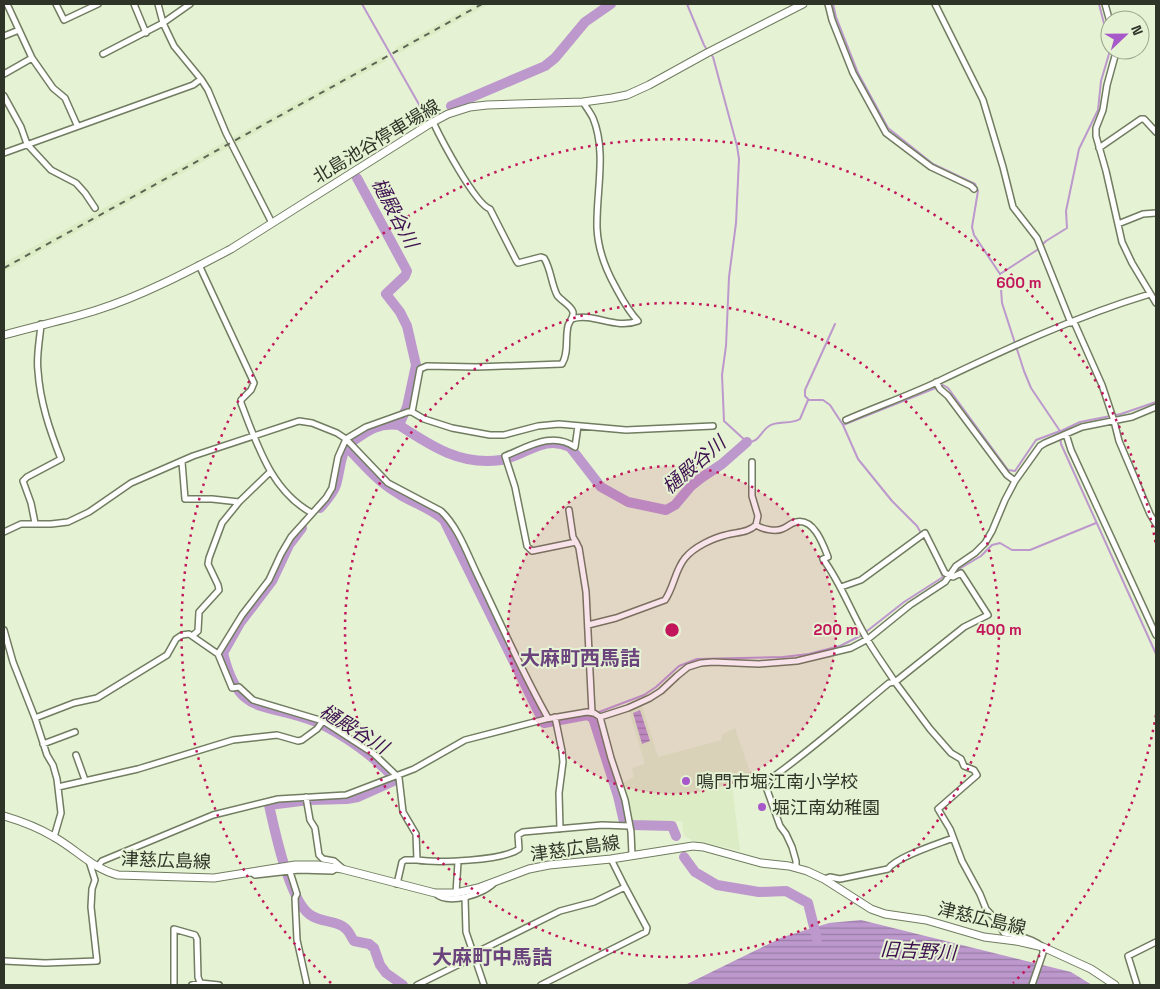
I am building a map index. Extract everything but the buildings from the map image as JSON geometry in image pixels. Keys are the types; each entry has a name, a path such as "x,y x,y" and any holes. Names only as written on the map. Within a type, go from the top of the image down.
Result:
{"main road":[{"name":"北島池谷停車場線","path":"4,335 98,310 160,285 230,249 432,122 448,114 470,107 487,105 583,102 627,95 802,4"},
{"name":"津慈広島線","path":"4,816 26,823 54,837 104,872 186,878 214,878 295,865 318,865 340,868 435,893 466,892 529,869 550,865 632,856 693,846 703,847 761,863 796,868 824,879 872,909 884,914 926,920 984,937 1016,941 1043,950 1091,969 1115,985"}],"street":[{"path":"7,4 32,58 53,88 65,98 77,125"},
{"path":"56,4 64,20 98,4"},
{"path":"134,4 146,33"},
{"path":"158,4 163,23 174,46 208,90 226,132 272,223"},
{"path":"103,54 146,33 190,4"},
{"path":"828,4 832,20 853,73 886,133 931,167 974,189"},
{"path":"935,4 983,100 1004,167 1013,207 1037,238 1072,322 1091,359 1113,418 1119,441 1156,524"},
{"path":"4,36 19,30"},
{"path":"4,74 32,58"},
{"path":"1113,60 1103,110 1096,128 1096,136 1127,254 1156,303"},
{"path":"4,153 77,125 193,85 201,79"},
{"path":"4,96 21,127 27,144 51,170 76,183 86,193 95,208"},
{"path":"572,319 579,316 626,324 638,321 624,304 606,270 601,253 597,230 600,158 596,129 592,117 583,102"},
{"path":"1099,148 1141,119 1144,119 1156,132"},
{"path":"407,413 422,367 562,364 565,359 568,325 572,319 573,312 556,294 544,258 541,256 518,263 490,209 483,204 462,174 432,122"},
{"path":"1118,224 1143,214 1156,213"},
{"path":"198,266 254,383 251,390 241,400 241,403 270,472 288,496 312,513"},
{"path":"846,420 938,385 963,368 1072,322 1117,304 1150,294"},
{"path":"35,523 31,503 23,481 60,459 44,411 37,370 41,324"},
{"path":"938,385 1007,476 1015,481"},
{"path":"97,867 102,861 198,820 278,799 346,795 426,763 465,740 555,717 587,712 596,715 628,708 662,691 676,676 688,667 701,663 758,664 797,661 851,648 865,636 935,589 985,543 1015,481 1040,446 1082,427 1113,418 1132,416 1156,407"},
{"path":"220,652 242,615 269,580 291,537 326,498 332,488 338,456 349,442 366,427 407,413 452,428 490,435 559,424 626,430 713,426"},
{"path":"4,532 22,524 68,522 80,517 131,483 182,462 290,423 304,421 337,433 349,442 388,483 447,516 464,547 545,719"},
{"path":"576,542 529,550 515,487 505,456 545,440 561,440 575,447 578,426"},
{"path":"1065,435 1070,450 1156,635"},
{"path":"182,462 185,499 239,502"},
{"path":"752,462 752,496 758,516 756,525"},
{"path":"194,634 199,612 219,590 208,564 212,545 222,523 239,502 270,472"},
{"path":"569,510 573,536 579,548 586,592 587,636 596,715 625,800 631,832 632,856"},
{"path":"588,625 616,618 666,600 686,556 713,540 725,535 746,531 756,525 781,530 796,522 802,522 813,529 821,538 828,556 824,560 836,576 865,636 895,682 930,729 952,753 961,759 964,766 974,770 977,775 938,809 950,830 962,861 986,909 998,922 1004,933 1015,934 1038,943 1043,950 1032,985"},
{"path":"841,587 861,580 925,533 949,575"},
{"path":"796,868 792,847 780,826 765,784 766,782 814,747 889,684 895,682 964,627 988,615 961,573 949,575"},
{"path":"4,630 13,662 47,755 53,764 61,813 54,837"},
{"path":"35,718 74,703 97,698 167,655 176,640 182,635 194,634 220,652 228,680 235,688 253,700 321,724 374,754 394,777 399,778 403,812 416,834 417,860"},
{"path":"555,717 563,762 559,793 560,829"},
{"path":"58,787 138,769 233,740 277,735 298,742 321,724"},
{"path":"43,744 75,732"},
{"path":"76,756 85,780"},
{"path":"251,872 255,875 314,870 332,871 340,868 334,861 323,859 320,854 315,828 310,820 306,797"},
{"path":"397,884 402,862 405,860 458,862 497,856 519,849 520,833 629,824"},
{"path":"824,879 830,877 840,879 888,868 904,858 953,838"},
{"path":"541,985 646,932 647,928 624,887 612,858"},
{"path":"4,961 45,963 97,961 91,907 92,889 95,880 89,861"},
{"path":"456,893 458,862"},
{"path":"290,872 297,894 294,898 297,940 307,985"},
{"path":"435,893 441,897 465,899 491,888 496,882"},
{"path":"417,985 560,911 594,902 624,887"},
{"path":"465,899 466,932 484,985"},
{"path":"174,985 174,929 195,935 197,939 198,977 200,984"},
{"path":"1137,985 1128,956 1156,942"},
{"path":"192,985 219,985"}],"shaded area":[{"path":"475,4 489,4 398,54 396,51 395,48"},
{"path":"383,55 386,61 4,272 4,263"},
{"name":"鳴門市堀江南小学校","path":"642,706 658,757 722,740 721,735 735,728 752,778 732,784 740,851 698,843 684,836 682,821 655,823 632,821 622,783 634,777 632,768 645,764 629,711"}],"water":[{"path":"640,710 650,741 642,744 633,713"},
{"name":"旧吉野川","path":"861,920 1071,972 1092,985 685,985 783,937 829,923"}],"waterway":[{"path":"362,4 425,115"},
{"name":"樋殿谷川","path":"451,106 545,66 555,58 585,22 611,4"},
{"path":"687,4 707,50"},
{"path":"833,4 836,17 858,73 888,128 933,164 975,184 978,191 972,227 974,235 1000,274 1002,303 1031,388 1060,431 1036,440 1015,471 1008,470 948,388 943,385 843,425"},
{"path":"1000,274 1067,228 1066,211 1079,149 1098,110 1101,81 1109,54 1109,43 1099,4"},
{"path":"710,53 713,57 739,159 736,223 729,277 726,346 722,375 724,421 747,442 751,442 773,424 800,419 808,400 823,400 830,405 843,425 858,459 892,501 917,526 929,547"},
{"name":"樋殿谷川","path":"357,178 407,271 405,276 386,294 400,312 407,326 416,365 407,407 399,425 447,453 473,460 486,461 510,458 543,444 551,443 570,447 601,487 628,502 666,510 675,505 691,486 722,464 747,442"},
{"path":"808,399 805,396 805,390 835,324"},
{"path":"1061,431 1080,422 1121,414 1156,402"},
{"name":"樋殿谷川","path":"399,425 377,427 346,446 384,484 444,520 544,723 587,715 593,718 618,796 624,822 633,825 672,826 676,836"},
{"path":"1060,437 1061,444 1156,654"},
{"name":"樋殿谷川","path":"320,508 335,488 346,446"},
{"path":"954,572 981,556 992,545 1000,543 1012,550 1030,550 1096,523"},
{"name":"樋殿谷川","path":"302,528 289,545 272,581 240,623 223,653 229,674 237,689 246,698 256,704 316,722 338,733 379,763 396,780 358,797 269,805 289,880 302,906 313,917 341,925 348,931 354,941 369,944 374,948 380,965 386,973 403,985"},
{"path":"593,718 599,712 644,695 679,666 697,659 783,657 809,654 840,646 862,635 904,602 943,577 935,558"},
{"name":"樋殿谷川","path":"684,857 695,872 717,885 759,892 786,891 808,903 817,939"}],"railway":[{"path":"4,268 482,4"}],"place":[{"name":"鳴門市堀江南小学校","path":"686,781"},
{"name":"堀江南幼稚園","path":"762,807"}],"district":[{"name":"大麻町西馬詰","path":"580,658"},
{"name":"大麻町中馬詰","path":"492,957"}]}
